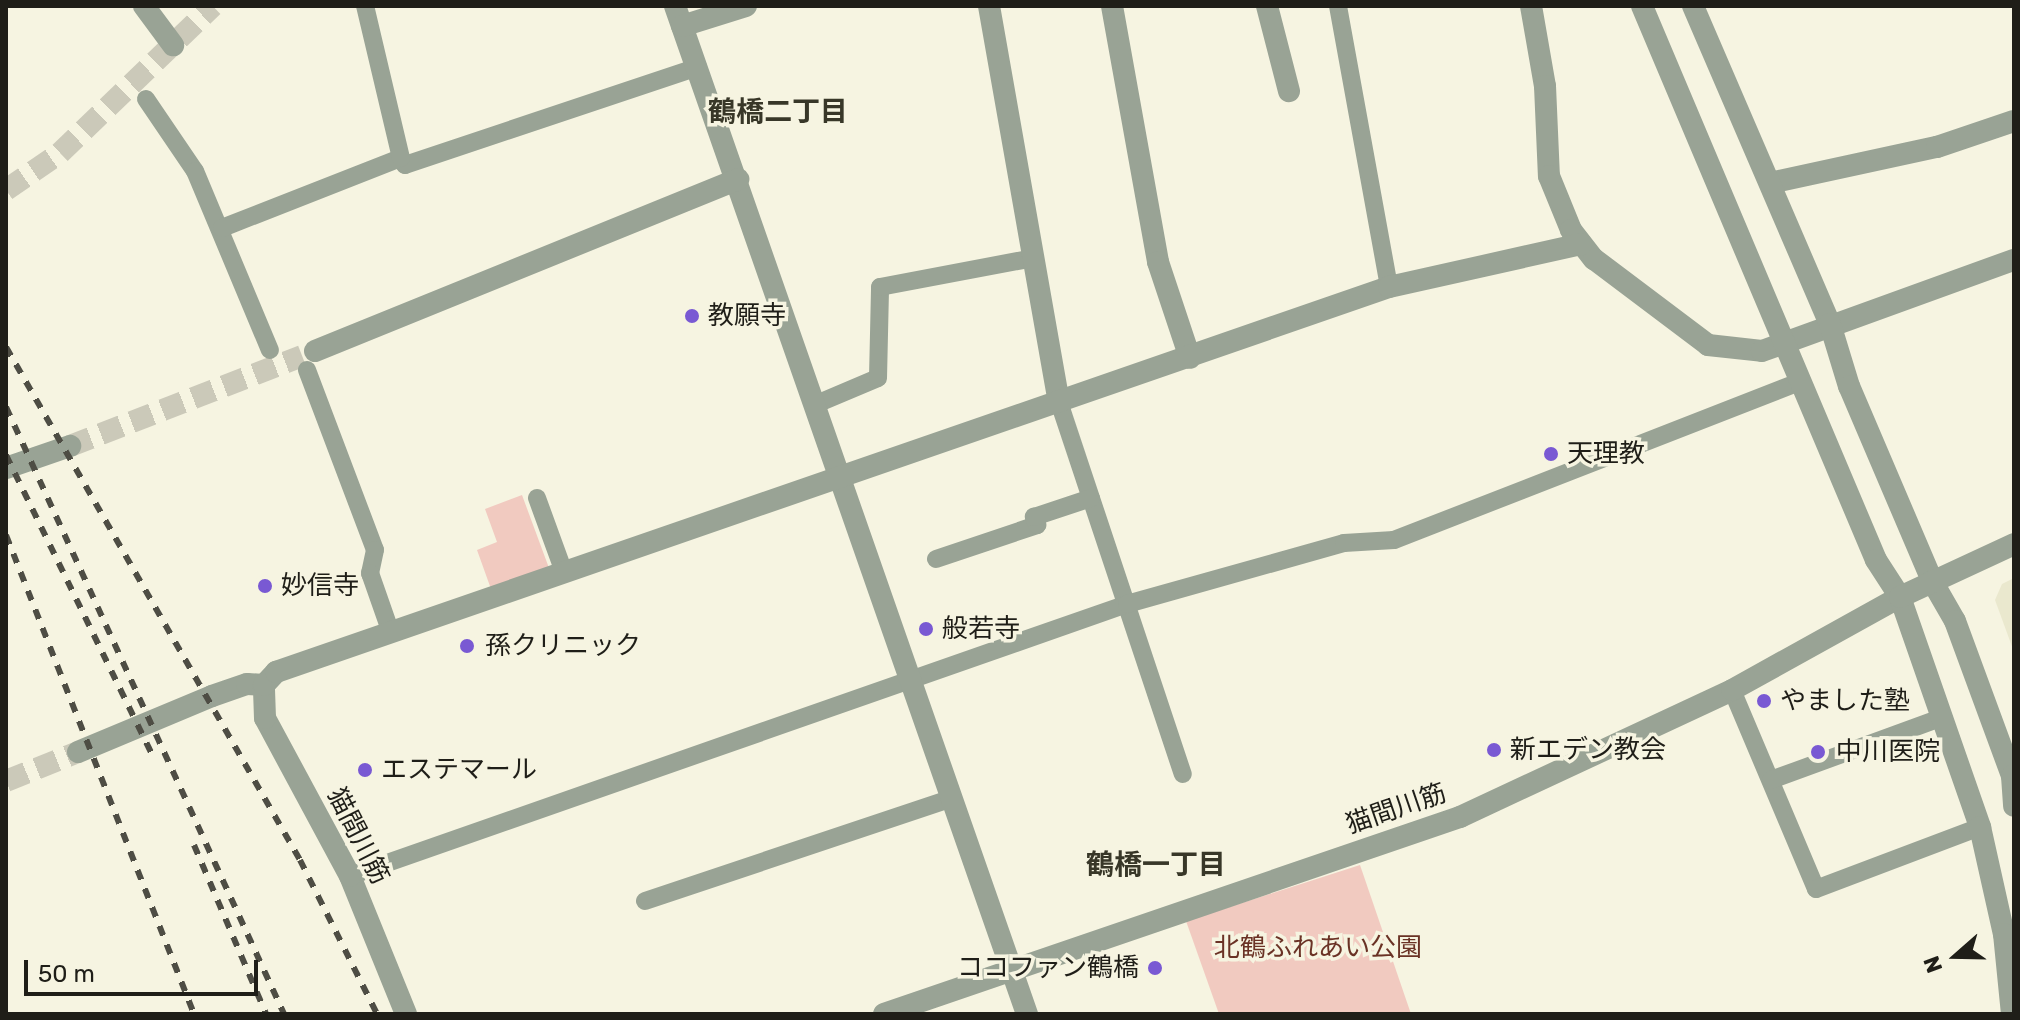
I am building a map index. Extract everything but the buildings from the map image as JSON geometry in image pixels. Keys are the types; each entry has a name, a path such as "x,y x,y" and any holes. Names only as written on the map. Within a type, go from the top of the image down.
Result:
{"street":[{"path":"144,6 173,45"},
{"path":"746,6 679,16 1027,1014"},
{"path":"989,6 1059,402"},
{"path":"1112,6 1158,262 1190,358"},
{"path":"1267,6 1289,91"},
{"path":"1531,6 1545,86 1549,176 1581,244 1708,345 1739,352 1786,342 2014,260"},
{"path":"1642,6 1876,560 1900,597 1980,827 2004,934 2012,1014"},
{"path":"1693,6 1830,324 1849,386 1932,581 1955,621 2013,781 2014,806"},
{"path":"1770,183 1937,147 2014,121"},
{"path":"311,360 738,179"},
{"path":"78,752 212,696 247,684 264,685 276,672 390,630 840,479 1389,287 1581,244"},
{"path":"6,468 70,446"},
{"path":"1932,581 2014,544"},
{"name":"猫間川筋","path":"884,1014 1460,817 1732,690 1932,581"},
{"name":"猫間川筋","path":"264,685 265,718 350,876 406,1014"}],"lane":[{"path":"365,6 405,165 698,67"},
{"path":"1338,6 1389,287"},
{"path":"146,99 195,171 222,228 270,350"},
{"path":"222,228 401,158"},
{"path":"814,405 878,378 880,287 1033,258"},
{"path":"311,360 375,550 370,573 390,630"},
{"path":"350,876 910,684 1127,604 1330,547 1394,540 1800,382"},
{"path":"1059,402 1183,774"},
{"path":"537,498 564,572"},
{"path":"936,559 1037,525 1034,517 1091,498"},
{"path":"1732,690 1816,889 1980,827"},
{"path":"1771,780 1943,717"},
{"path":"645,901 950,799"}],"shaded area":[{"path":"2014,578 2014,652 1995,600 2002,584"}],"green space":[{"path":"522,495 549,568 491,589 477,550 497,542 485,509"},
{"name":"北鶴ふれあい公園","path":"1360,865 1411,1014 1219,1014 1186,921"}],"tunnel":[{"path":"6,190 60,153 213,6"},
{"path":"70,446 302,356"},
{"path":"6,781 78,752"}],"railway":[{"path":"6,347 300,860 377,1014"},
{"path":"6,407 284,1014"},
{"path":"6,455 154,758"},
{"path":"6,535 194,1014"},
{"path":"194,845 266,1014"}],"place":[{"name":"教願寺","path":"692,316"},
{"name":"天理教","path":"1551,454"},
{"name":"妙信寺","path":"265,586"},
{"name":"般若寺","path":"926,629"},
{"name":"孫クリニック","path":"467,646"},
{"name":"やました塾","path":"1764,701"},
{"name":"新エデン教会","path":"1494,750"},
{"name":"中川医院","path":"1818,752"},
{"name":"エステマール","path":"365,770"},
{"name":"ココファン鶴橋","path":"1155,968"}],"district":[{"name":"鶴橋二丁目","path":"778,112"},
{"name":"鶴橋一丁目","path":"1156,865"}]}
